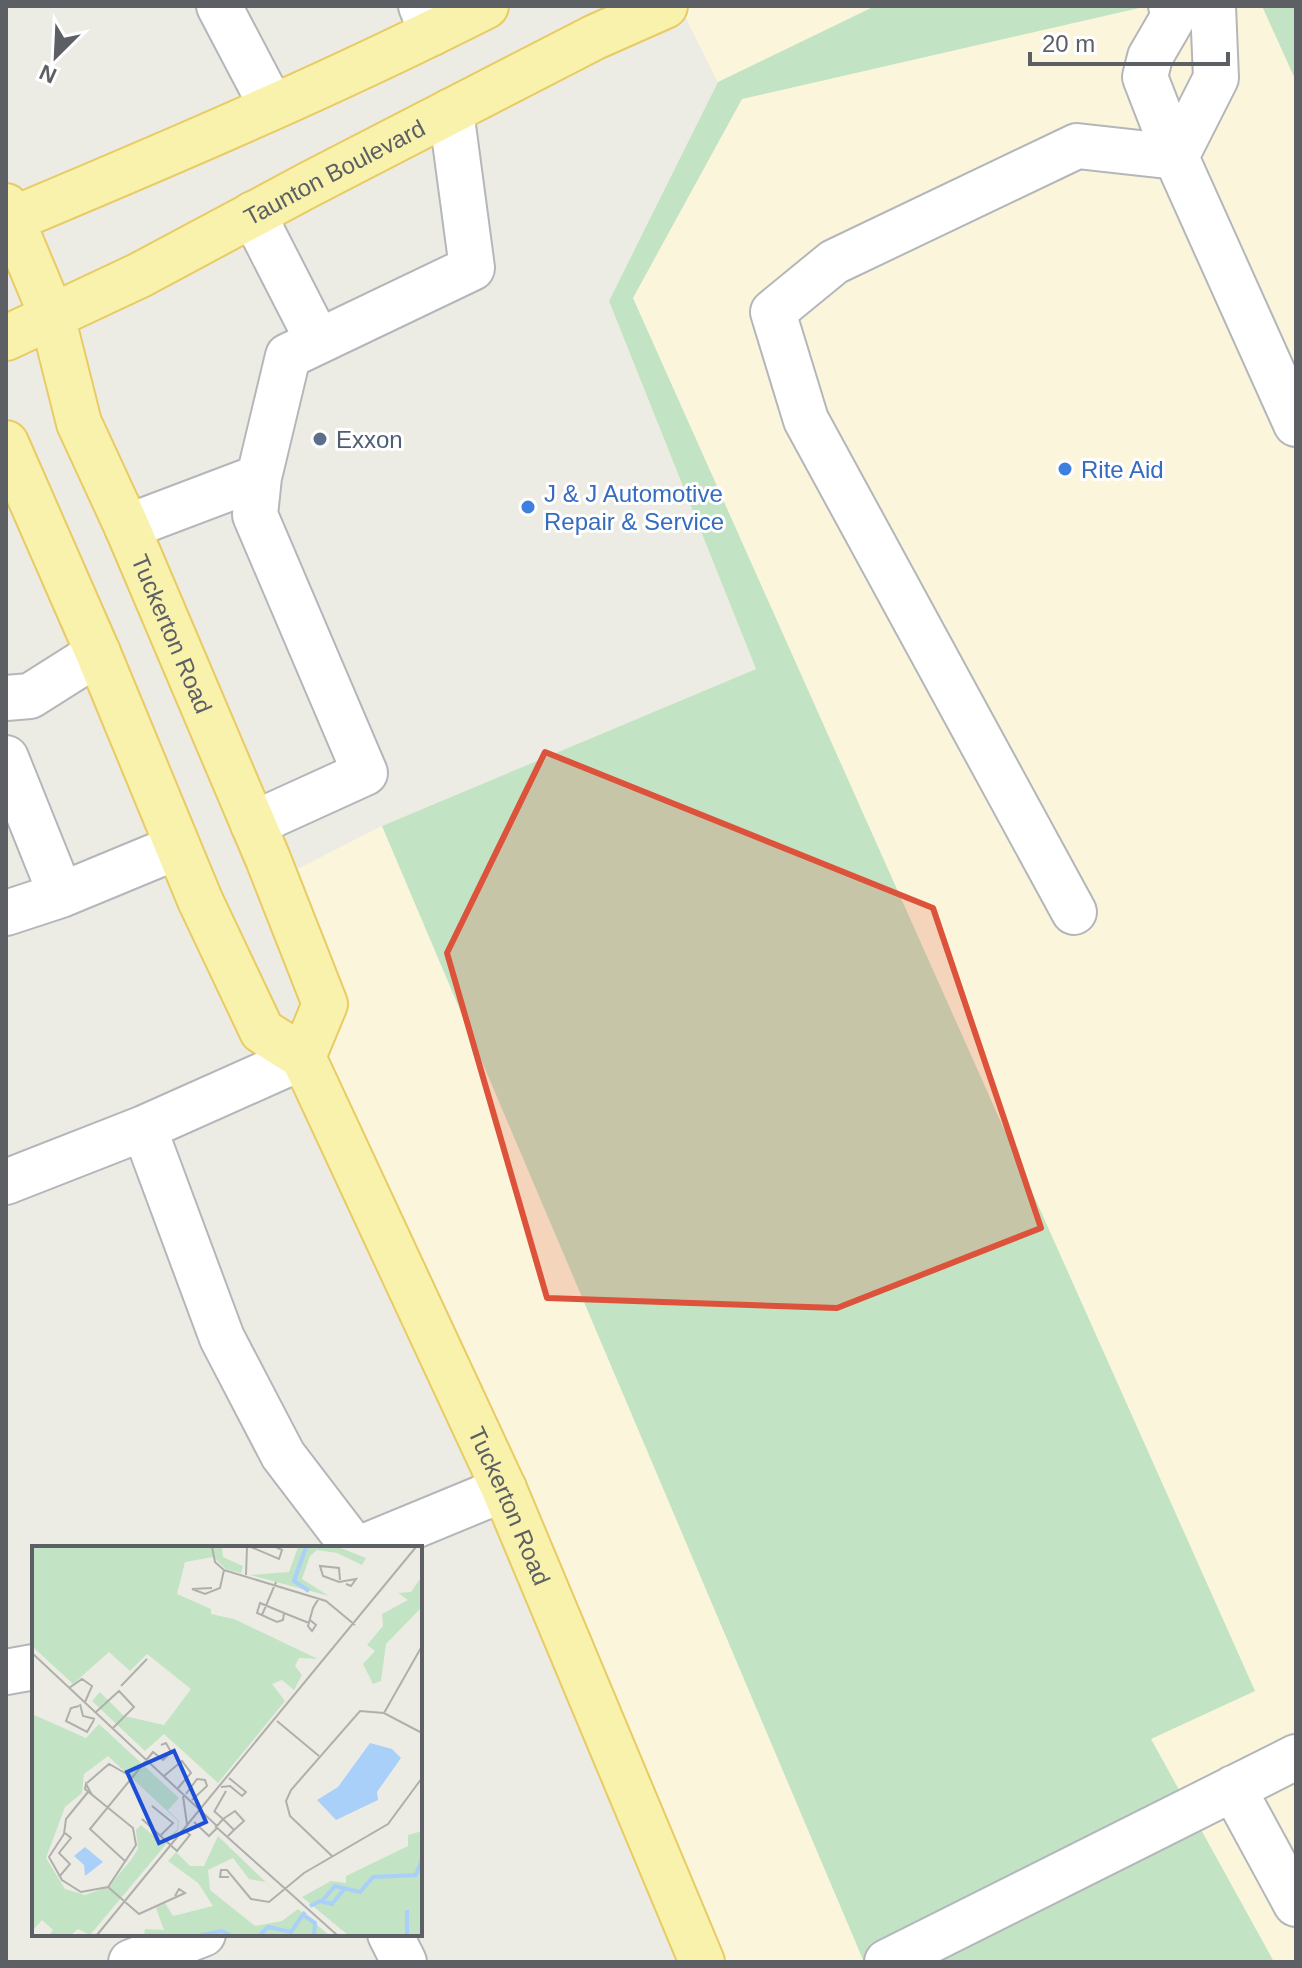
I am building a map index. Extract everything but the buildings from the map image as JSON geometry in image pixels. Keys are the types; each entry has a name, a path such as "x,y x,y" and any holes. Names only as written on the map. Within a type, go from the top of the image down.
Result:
{"main road":[{"path":"8,216 89,188 272,107 427,20 486,6"},
{"name":"Taunton Boulevard","path":"6,338 140,275 595,37 665,6"},
{"name":"Tuckerton Road","path":"8,216 52,316 79,423 127,527 253,824 325,1004 303,1057 504,1489 702,1962"},
{"path":"6,443 98,653 200,900 262,1031 303,1057"}],"lane":[{"path":"219,6 272,107"},
{"path":"1171,6 1175,14 1150,57 1145,77 1176,157 1296,424"},
{"path":"1176,157 1216,78 1213,6"},
{"path":"253,824 365,773 255,515 259,477 288,356 472,268 451,111"},
{"path":"1074,912 806,420 773,312 834,262 1077,146 1176,157"},
{"path":"253,214 318,341"},
{"path":"127,527 259,477"},
{"path":"6,698 30,696 98,653"},
{"path":"6,758 61,895"},
{"path":"6,913 61,895 177,847"},
{"path":"6,1182 144,1128 303,1057"},
{"path":"144,1128 222,1338 283,1455 352,1546"},
{"path":"366,1546 504,1489"},
{"path":"6,1672 32,1667"},
{"path":"887,1962 1296,1757"},
{"path":"1233,1788 1296,1904"},
{"path":"131,1962 198,1936"},
{"path":"391,1936 404,1962"}],"highlighted area":[{"path":"545,752 933,908 1041,1228 837,1308 547,1298 447,953"}],"shaded area":[{"path":"680,6 1296,6 1296,1962 702,1962 316,1060 266,885 382,826 756,669 609,301 718,83"}],"green space":[{"path":"875,6 1148,6 742,99 633,298 1255,1691 1151,1739 1274,1962 864,1962 382,826 756,669 609,301 718,82"},
{"path":"1262,6 1296,6 1296,81"}],"place":[{"name":"Exxon","path":"320,439"},
{"name":"Rite Aid","path":"1065,469"},
{"name":"J & J Automotive Repair & Service","path":"528,507"}]}
